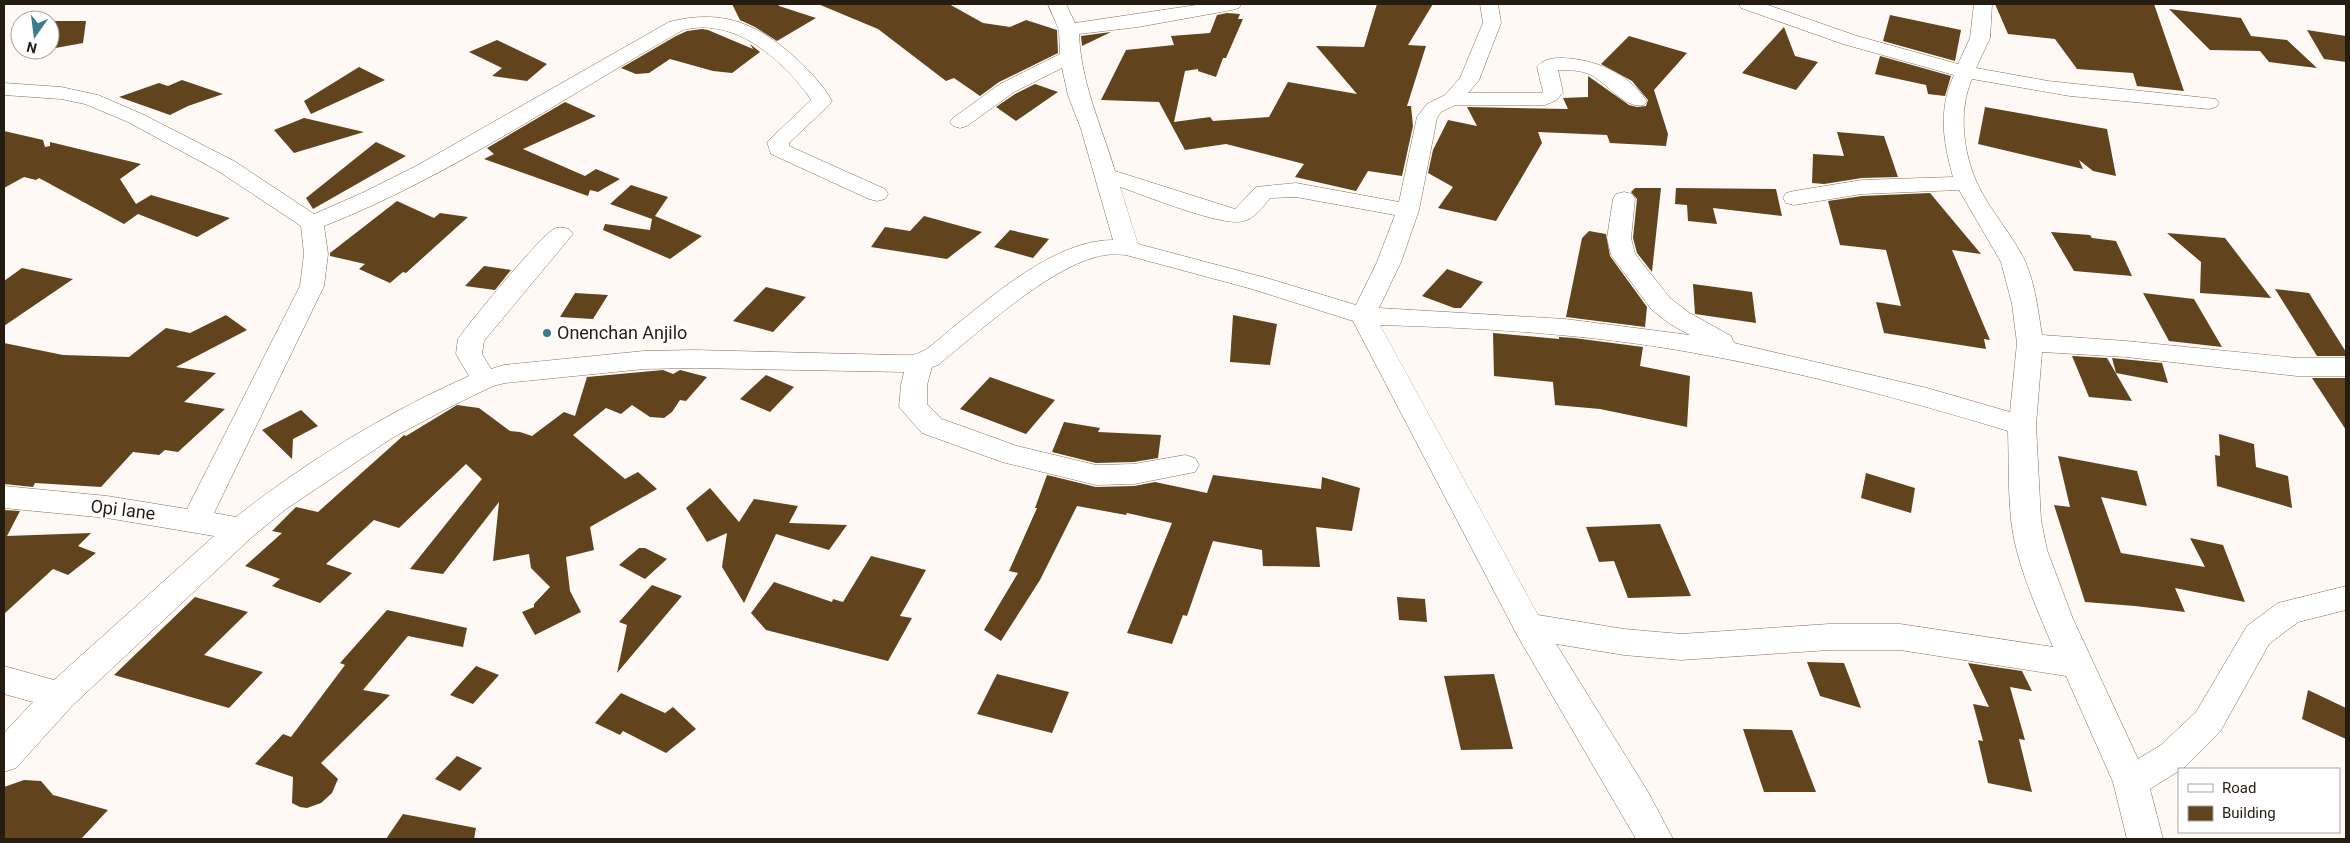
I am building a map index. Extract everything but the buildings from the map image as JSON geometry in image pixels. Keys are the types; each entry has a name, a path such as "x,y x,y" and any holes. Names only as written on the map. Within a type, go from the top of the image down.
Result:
{"street":[{"path":"1057,4 1069,30 1070,57 1078,95 1092,129 1127,248"},
{"path":"1069,30 1138,12 1232,4"},
{"path":"1363,316 1389,262 1408,210 1416,179 1427,117 1434,108 1452,99 1469,80 1492,22 1489,4"},
{"path":"1748,4 1865,44 1965,70 2042,86 2209,103"},
{"path":"1983,4 1980,38 1957,90 1953,122 1957,154 1966,183 2013,262 2021,288 2030,343 2022,425 2023,493 2026,520 2032,550 2076,664 2131,782 2144,839"},
{"path":"312,222 348,210 393,188 676,26 702,21 738,28 766,42 808,81 821,99 820,103 778,142 779,149 877,194"},
{"path":"960,122 1007,88 1070,57"},
{"path":"1452,99 1544,98 1550,96 1553,92 1547,67 1552,64 1572,64 1594,68 1606,73 1637,101"},
{"path":"4,89 62,93 91,98 226,166 312,222 316,237 315,270 312,286 196,520"},
{"path":"1105,175 1218,212 1237,216 1244,213 1264,192 1281,189 1408,210"},
{"path":"1794,198 1862,188 1966,183"},
{"path":"1624,198 1619,238 1623,255 1641,281 1661,304 1678,318 1745,354"},
{"path":"484,380 469,354 471,340 545,250 561,234"},
{"path":"4,757 60,696 241,528 276,501 382,431 440,400 484,380 504,374 644,360 694,359 896,364 920,362 929,359 1030,281 1072,257 1110,247 1127,248 1261,284 1363,316 1429,318 1564,327 1687,343 1745,354 1927,397 2022,425"},
{"path":"1363,316 1528,626 1655,839"},
{"path":"2030,343 2126,349 2297,367 2346,367"},
{"path":"920,362 914,385 913,407 932,426 1012,455 1096,475 1134,474 1185,465"},
{"name":"Opi lane","path":"4,497 107,507 241,528"},
{"path":"2131,782 2173,756 2208,722 2258,635 2289,612 2346,598"},
{"path":"1528,626 1624,642 1682,647 1828,637 1900,637 2076,664"},
{"path":"4,680 60,696"}],"place":[{"name":"Onenchan Anjilo","path":"547,333"}]}
